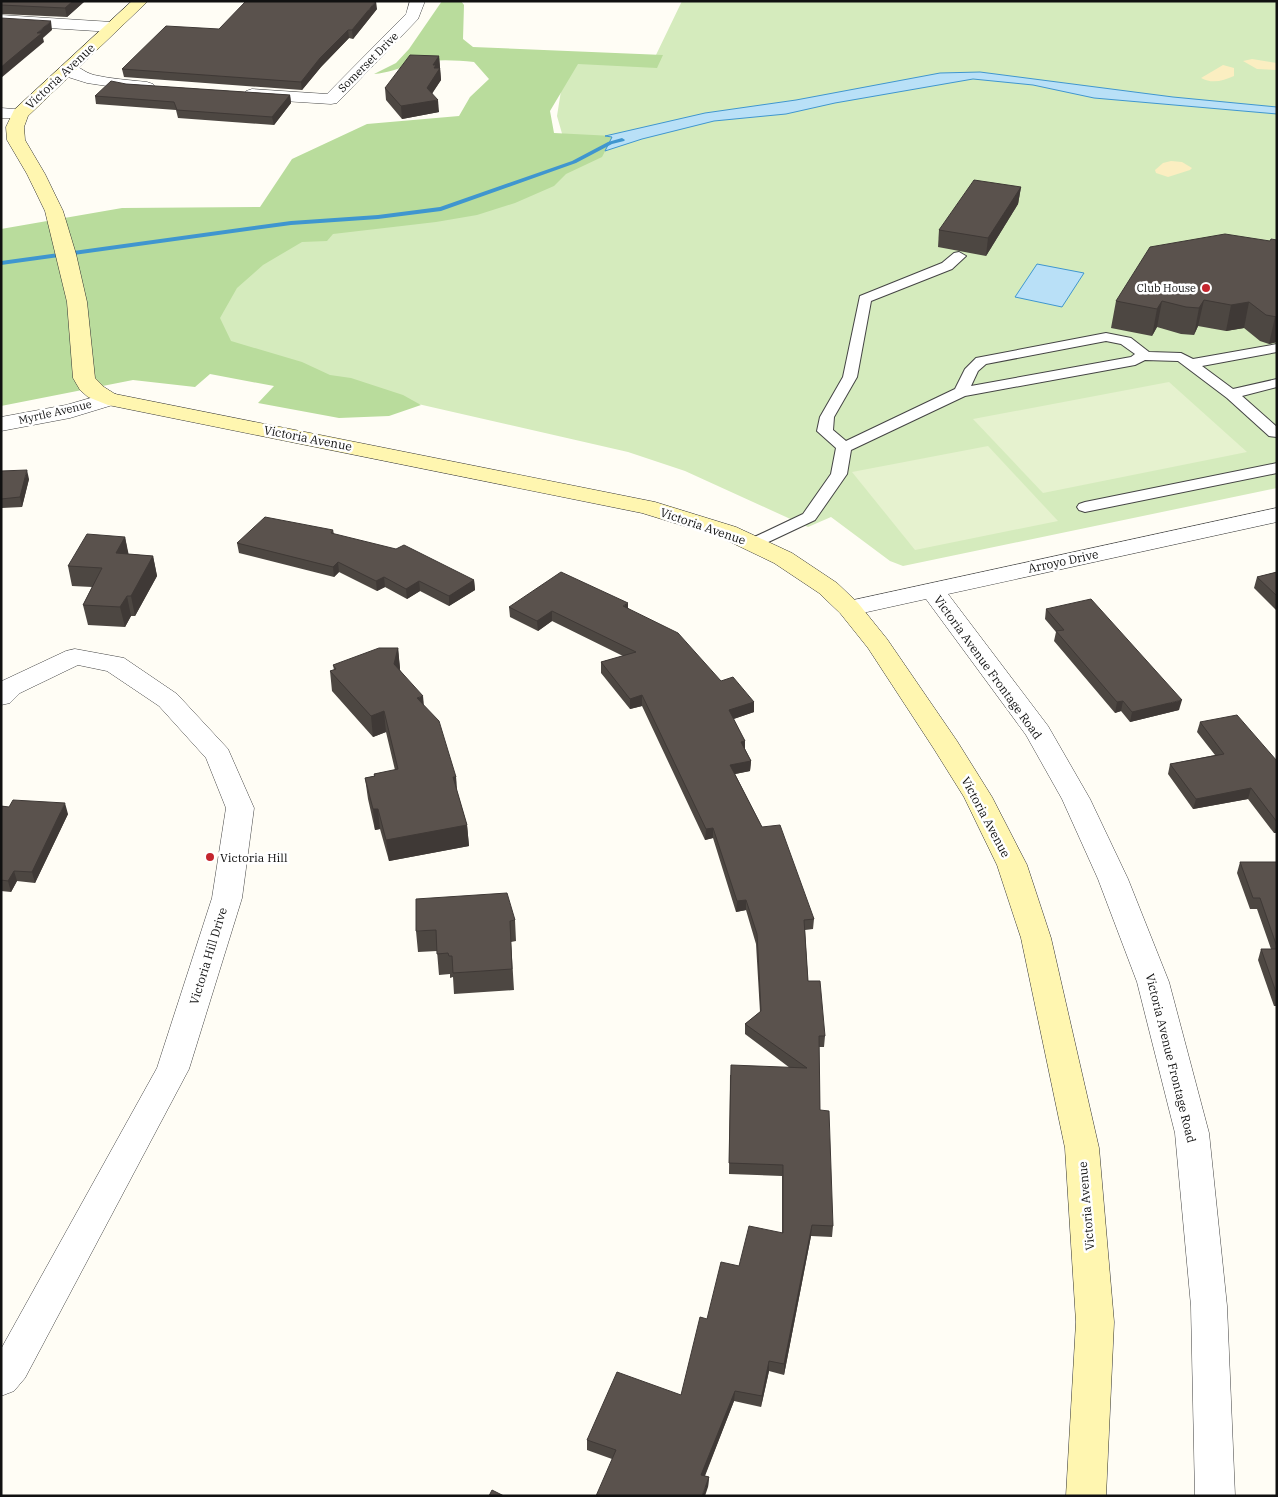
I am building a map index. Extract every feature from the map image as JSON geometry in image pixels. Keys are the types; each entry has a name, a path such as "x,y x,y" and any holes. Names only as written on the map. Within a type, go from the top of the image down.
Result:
{"street":[{"name":"Victoria Avenue","path":"141,1 20,114 15,127 16,140 45,192 60,232 76,302 84,378 88,385 108,399 647,507 714,527 783,558 828,588 849,608 878,644 948,747 978,797 1012,865 1036,938 1082,1148 1096,1322 1086,1496"},
{"name":"Somerset Drive","path":"234,92 330,99 413,16 418,1"},
{"path":"1,20 112,27"},
{"path":"69,68 74,74 93,80 166,88"},
{"path":"1,113 20,114"},
{"name":"Myrtle Avenue","path":"1,424 70,411 108,399"},
{"name":"Arroyo Drive","path":"849,608 1277,515"},
{"name":"Victoria Avenue Frontage Road","path":"931,589 1038,732 1076,799 1114,879 1153,982 1192,1133 1209,1306 1215,1496"},
{"name":"Victoria Hill Drive","path":"1,697 11,687 75,657 115,664 168,700 218,754 240,808 226,898 173,1069 12,1366 1,1378"}],"lane":[{"path":"844,447 825,431 827,417 850,377 865,298 947,266 959,256"},
{"path":"961,392 972,369 980,361 991,358 1106,337 1117,337 1136,346 1142,352 1142,356"},
{"path":"1190,364 1277,348"},
{"path":"754,544 809,517 839,474 840,455 844,447 961,392 1135,361 1142,356 1182,357 1232,395 1276,434"},
{"path":"1232,395 1244,390 1277,383"},
{"path":"1085,508 1277,468"}],"green space":[{"path":"442,1 461,1 464,5 463,39 473,47 663,55 657,68 578,64 550,111 554,133 613,136 602,157 566,174 554,186 515,203 477,215 436,222 333,234 327,241 302,242 263,265 237,288 220,318 231,341 302,362 330,375 351,378 403,395 421,405 389,416 339,418 258,403 274,386 210,374 195,387 133,380 1,406 1,229 122,208 260,207 292,159 367,124 459,116 470,97 489,79 474,62 451,60 427,61 374,74 396,63 409,49"},
{"path":"682,1 1277,1 1277,488 903,566 890,561 831,517 808,527 685,471 628,452 133,339 87,237 569,158 557,116 567,53 655,57"},
{"path":"1169,382 1247,452 1043,493 973,419"},
{"path":"988,446 1058,521 915,550 852,472"}],"sand":[{"path":"1252,59 1277,63 1277,70 1257,69 1243,61"},
{"path":"1223,65 1234,68 1234,76 1218,81 1209,81 1201,78"},
{"path":"1171,161 1182,162 1192,168 1168,177 1156,173 1155,170 1163,163"}],"water":[{"path":"980,72 1173,97 1277,107 1277,114 1094,98 1033,85 973,79 835,103 786,114 714,121 642,139 605,151 612,137 605,136 705,113 796,100 940,73"},
{"path":"1037,264 1084,273 1062,307 1015,297"}],"building":[{"path":"1,1 73,1 65,8 1,5"},
{"path":"246,1 376,1 352,30 348,30 320,58 301,82 122,69 166,26 219,29"},
{"path":"1,18 51,21 37,33 42,33 1,67"},
{"path":"410,55 439,56 433,65 436,65 434,68 440,68 427,88 438,100 401,106 385,88"},
{"path":"111,81 126,84 290,95 272,117 177,110 174,102 95,96"},
{"path":"974,180 1021,187 988,238 939,230"},
{"path":"1225,234 1270,241 1271,239 1277,240 1277,317 1266,315 1249,302 1231,305 1204,300 1199,308 1162,301 1157,309 1116,301 1150,247"},
{"path":"27,470 20,497 1,499 1,471"},
{"path":"265,517 333,530 331,533 396,549 404,545 474,580 449,596 419,581 406,589 384,577 376,581 338,562 333,567 237,543"},
{"path":"87,534 125,537 116,553 153,556 131,596 127,596 120,607 83,605 102,568 68,566"},
{"path":"561,572 628,603 623,606 678,633 721,681 733,677 754,702 729,710 745,741 741,742 751,761 730,765 762,827 780,825 814,919 804,920 808,981 820,981 825,1036 819,1036 820,1110 829,1111 833,1226 812,1225 784,1364 769,1361 762,1396 735,1391 701,1475 709,1477 702,1496 596,1496 616,1450 587,1440 617,1372 681,1395 700,1317 707,1319 721,1262 739,1266 749,1226 783,1233 783,1165 729,1163 731,1065 807,1068 745,1024 761,1011 757,934 746,900 737,901 713,828 706,829 642,695 630,699 601,662 636,652 552,611 537,621 509,607"},
{"path":"1277,572 1277,596 1257,577"},
{"path":"1091,599 1182,700 1132,712 1123,701 1117,702 1056,631 1064,630 1046,609"},
{"path":"379,648 398,648 394,664 423,696 417,698 439,721 456,777 453,777 467,825 386,840 378,809 373,809 365,778 398,769 384,711 371,716 330,671 336,669 333,665"},
{"path":"1237,715 1277,761 1277,822 1251,788 1196,799 1170,764 1224,754 1200,722"},
{"path":"13,800 65,803 32,872 14,871 8,881 1,880 1,806 9,807"},
{"path":"1240,862 1277,862 1277,947 1260,898 1253,898"},
{"path":"507,893 515,920 510,921 512,969 453,973 452,956 449,956 448,953 437,954 436,930 416,931 416,899"},
{"path":"1261,949 1277,949 1277,995"},
{"path":"492,1490 504,1496 489,1496"}],"waterway":[{"path":"1,263 291,223 378,217 441,209 574,162 610,143 622,140"}],"place":[{"name":"Club House","path":"1206,288"},
{"name":"Victoria Hill","path":"210,857"}]}
